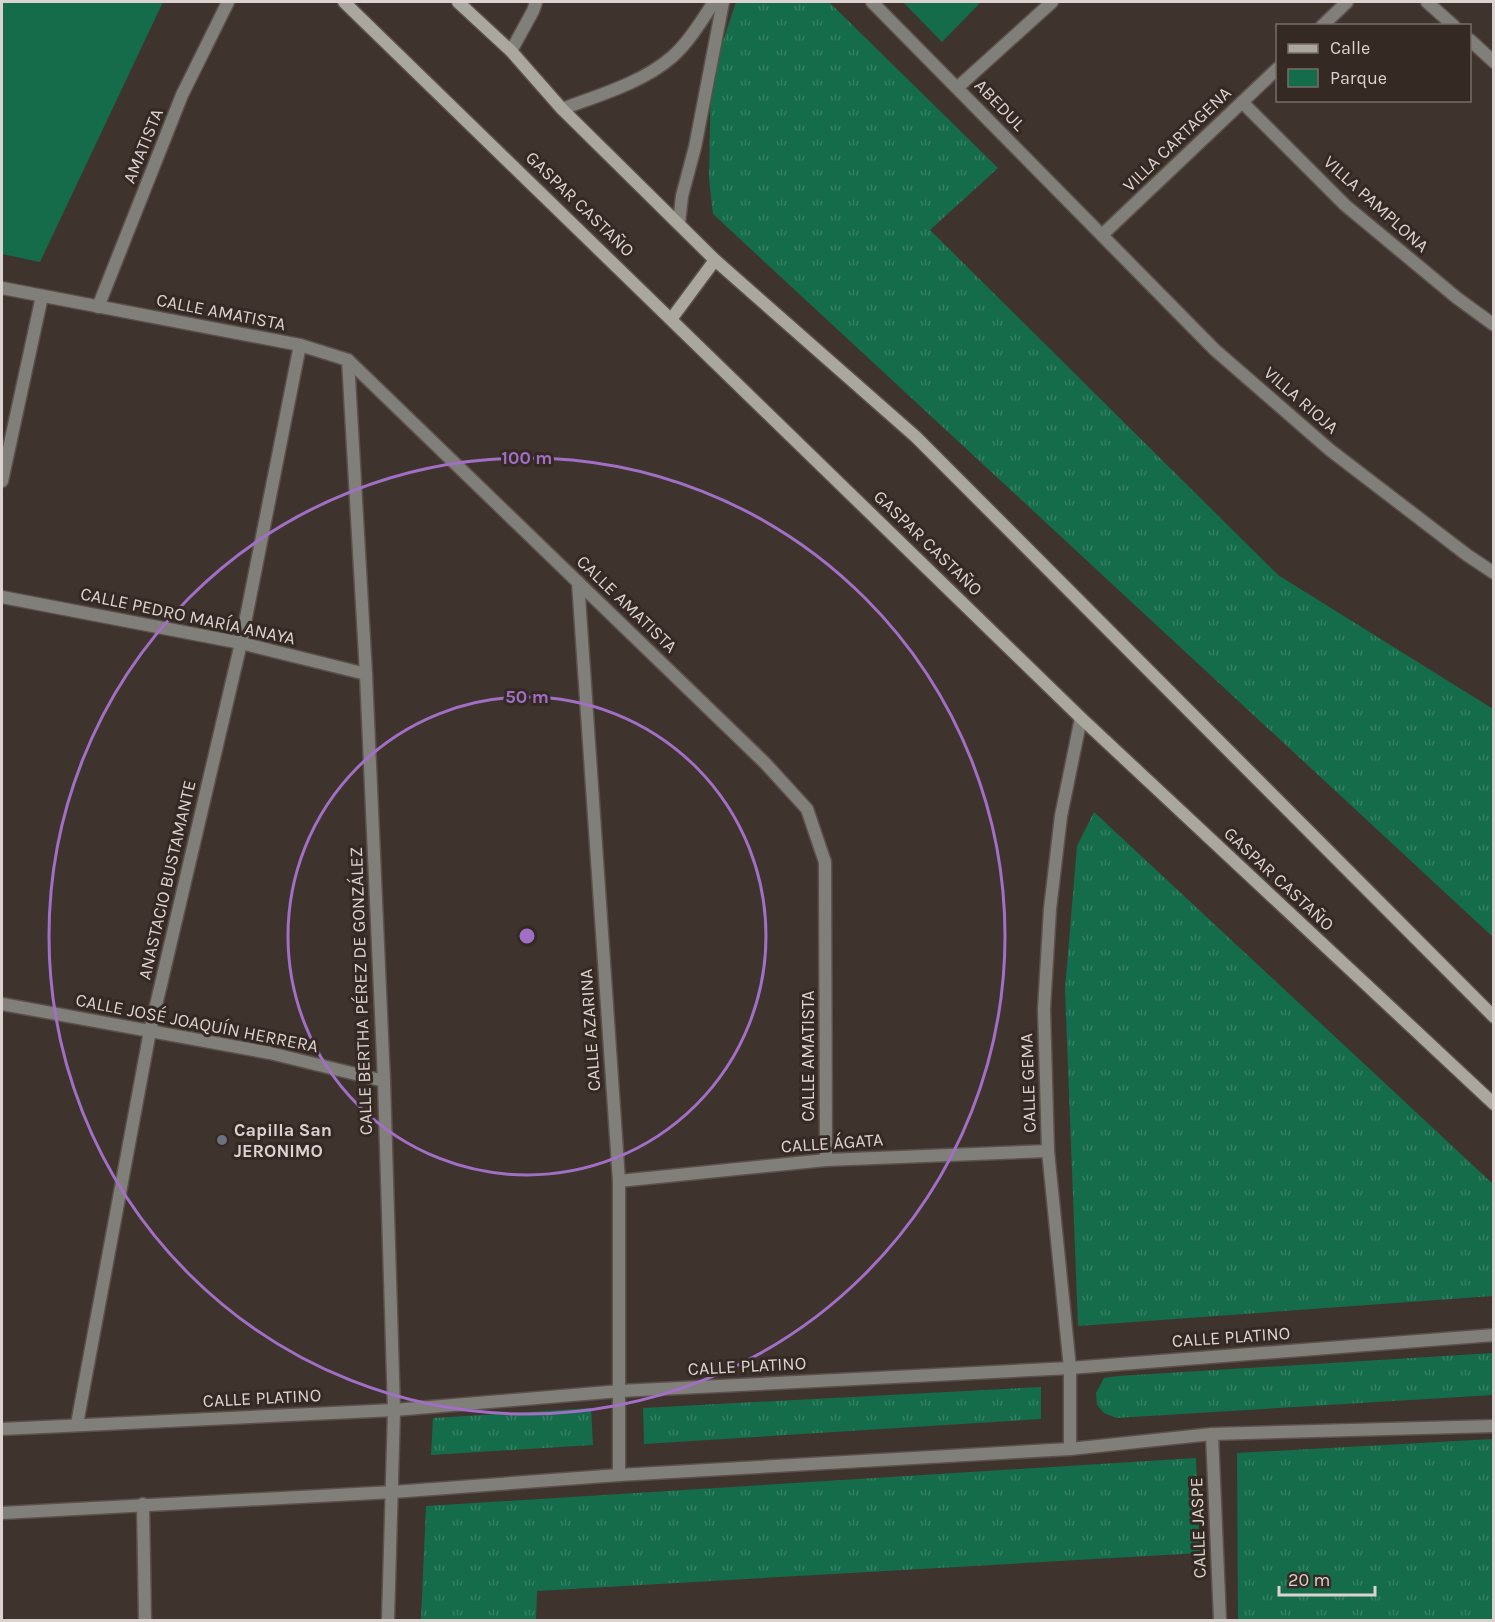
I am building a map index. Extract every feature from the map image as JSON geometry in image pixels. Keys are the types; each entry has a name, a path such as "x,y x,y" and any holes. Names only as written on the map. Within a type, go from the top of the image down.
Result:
{"main road":[{"name":"GASPAR CASTAÑO","path":"344,2 672,318 1081,718 1494,1104"},
{"path":"458,2 511,51 562,109 715,260 916,437 1494,1017"},
{"path":"672,318 715,260"}],"street":[{"name":"AMATISTA","path":"98,307 182,95 228,2"},
{"path":"511,51 536,2"},
{"path":"562,109 642,77 672,57 698,26 714,2"},
{"path":"679,223 682,196 723,2"},
{"name":"ABEDUL","path":"872,2 1102,235"},
{"path":"958,87 1052,2"},
{"path":"1324,24 1347,2"},
{"path":"1428,2 1452,24"},
{"path":"1471,41 1494,62"},
{"name":"VILLA CARTAGENA","path":"1102,235 1276,70"},
{"name":"VILLA PAMPLONA","path":"1242,102 1345,205 1457,298 1494,325"},
{"name":"VILLA RIOJA","path":"1102,235 1215,350 1312,434 1467,555 1494,573"},
{"name":"CALLE AMATISTA","path":"2,288 300,345 348,360 765,763 807,809 825,862 826,1160"},
{"path":"2,481 42,296"},
{"name":"ANASTACIO BUSTAMANTE","path":"77,1424 150,1031 241,643 300,345"},
{"name":"CALLE BERTHA PÉREZ DE GONZÁLEZ","path":"348,360 366,674 384,1081 394,1410 388,1620"},
{"name":"CALLE AZARINA","path":"578,582 619,1181 619,1475"},
{"name":"CALLE PEDRO MARÍA ANAYA","path":"2,597 241,643 366,674"},
{"name":"CALLE GEMA","path":"1070,1449 1070,1368 1048,1151 1044,1009 1050,909 1061,816 1081,718"},
{"name":"CALLE JOSÉ JOAQUÍN HERRERA","path":"2,1004 270,1053 384,1081"},
{"name":"CALLE ÁGATA","path":"619,1181 826,1160 1048,1151"},
{"name":"CALLE PLATINO","path":"2,1429 394,1410 620,1391 1070,1368 1494,1335"},
{"path":"2,1513 393,1492 619,1475 1070,1449 1212,1434 1494,1426"},
{"name":"CALLE JASPE","path":"1212,1434 1220,1620"},
{"path":"143,1504 145,1620"}],"green space":[{"path":"2,2 163,2 40,262 2,254"},
{"path":"736,2 829,2 998,168 930,230 1278,575 1493,709 1493,937 713,214 709,179 711,77"},
{"path":"903,2 981,2 942,42"},
{"path":"1094,812 1493,1184 1493,1296 1078,1326 1065,989 1077,846"},
{"path":"1493,1353 1493,1395 1116,1418 1104,1413 1097,1405 1096,1393 1104,1378 1118,1376"},
{"path":"1041,1387 1041,1419 644,1444 643,1408"},
{"path":"591,1408 593,1445 431,1455 433,1418"},
{"path":"1493,1439 1493,1620 1238,1620 1237,1453"},
{"path":"1196,1458 1200,1553 537,1591 536,1620 421,1620 426,1506"}],"place":[{"name":"Capilla San JERONIMO","path":"222,1140"}]}
